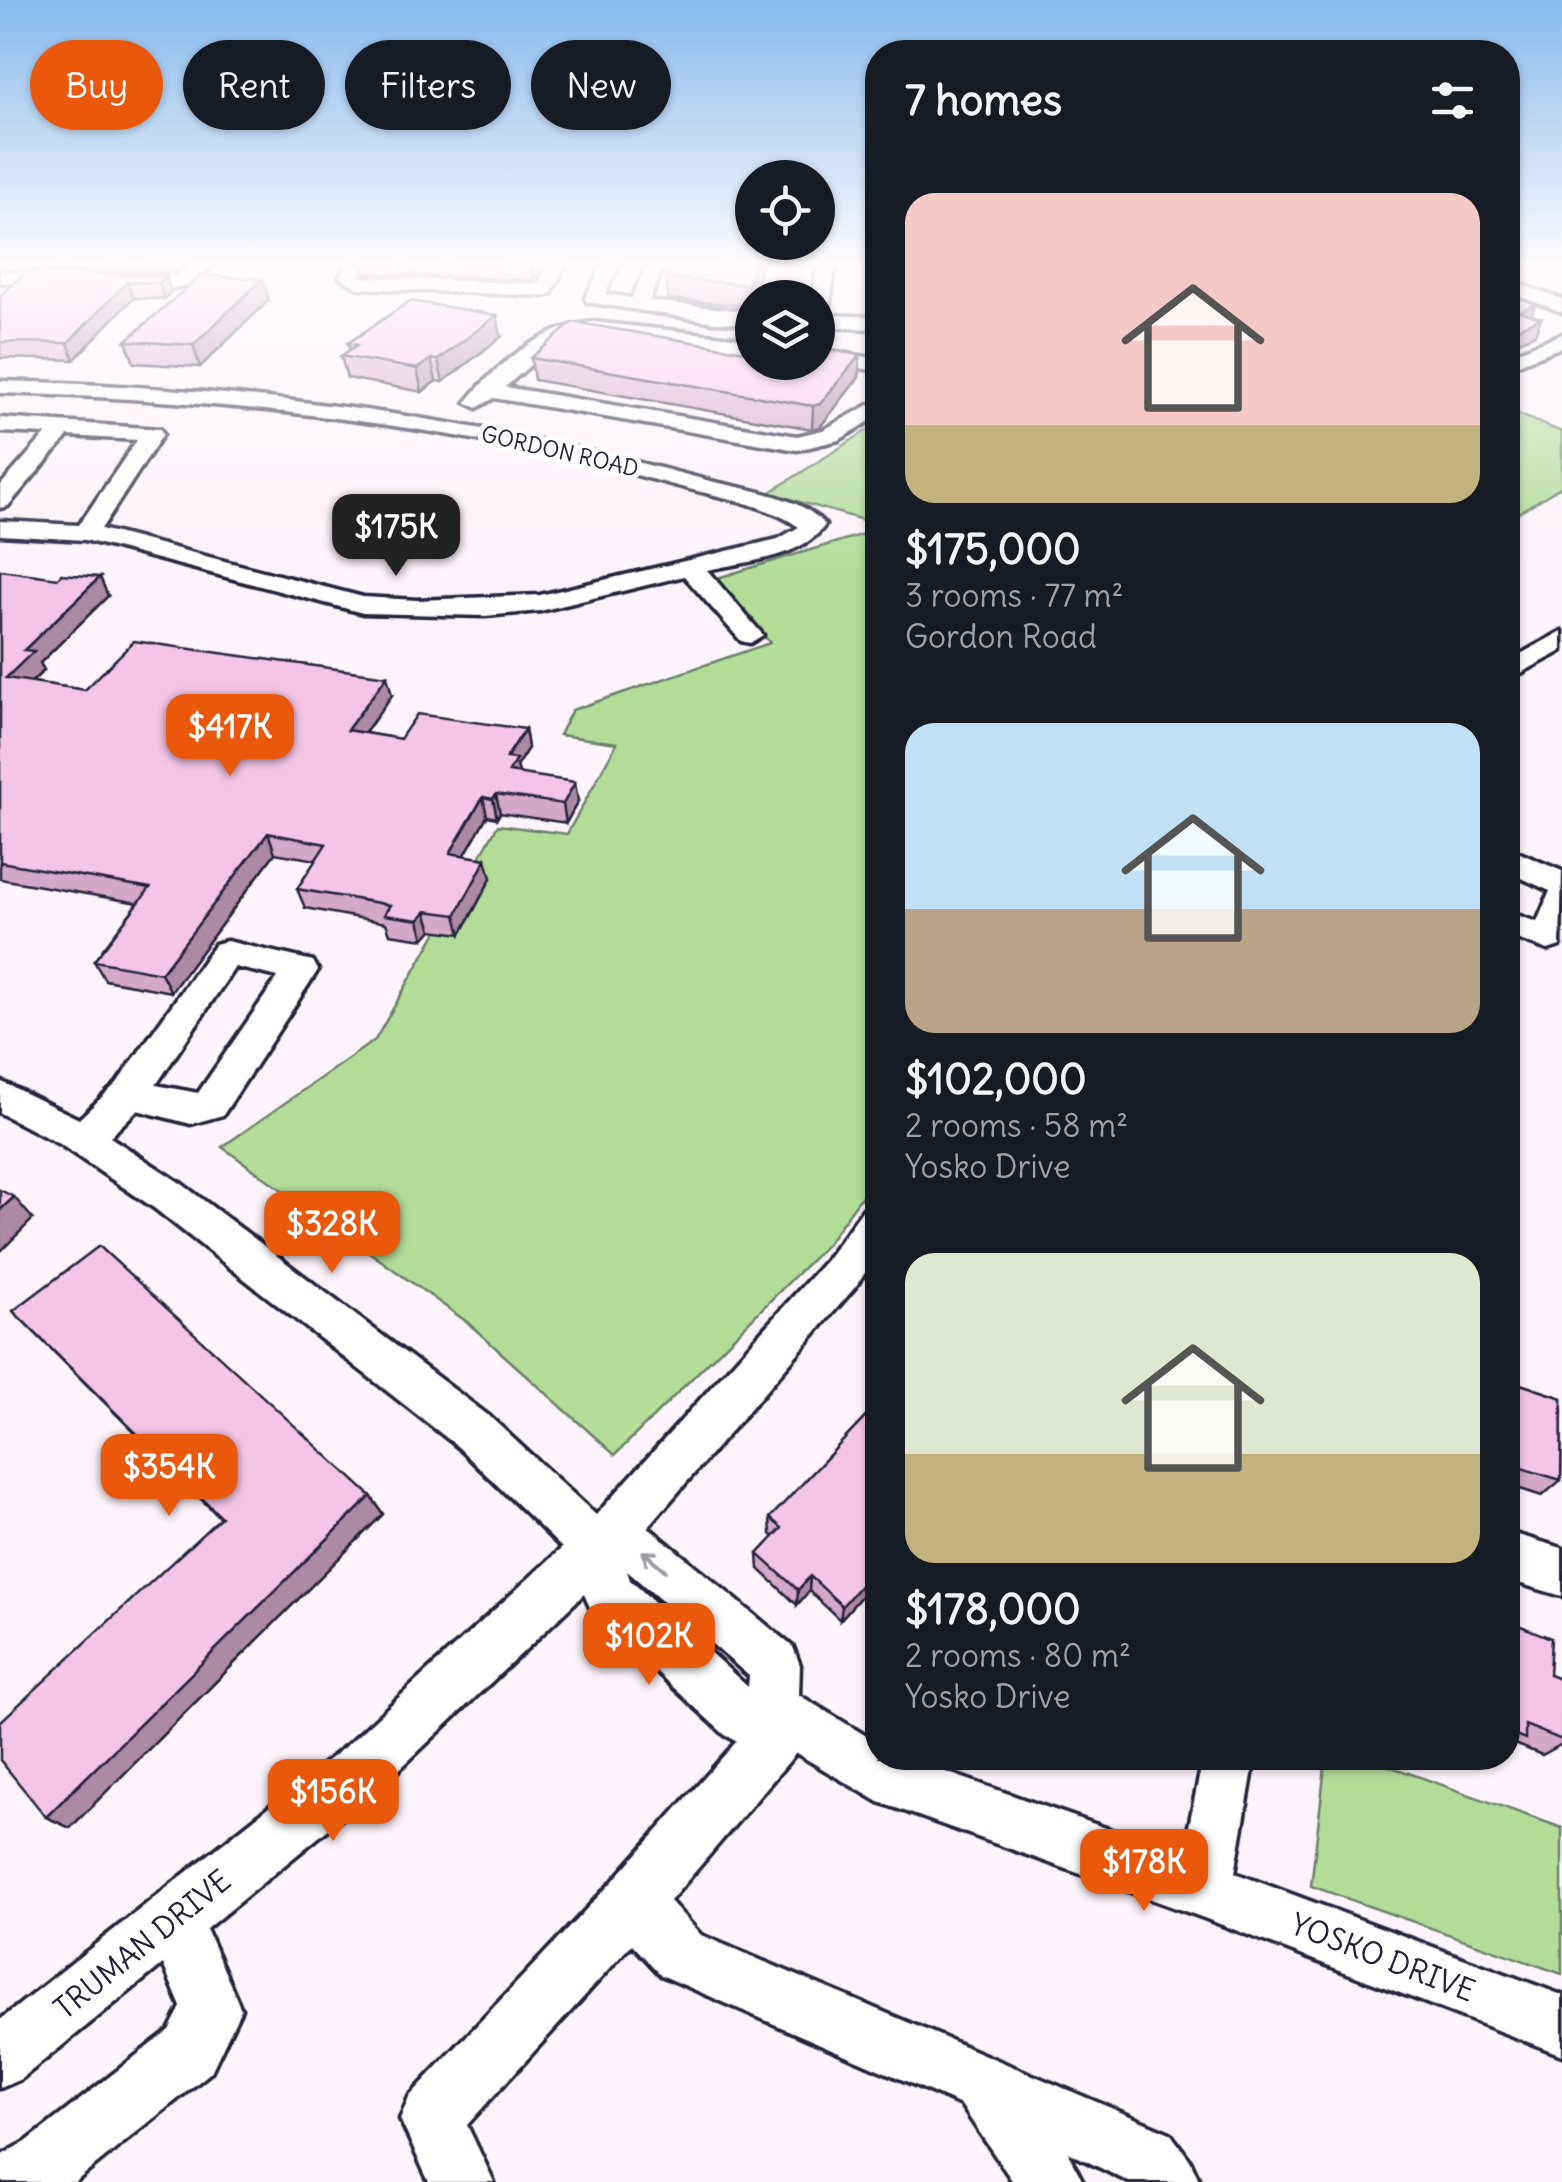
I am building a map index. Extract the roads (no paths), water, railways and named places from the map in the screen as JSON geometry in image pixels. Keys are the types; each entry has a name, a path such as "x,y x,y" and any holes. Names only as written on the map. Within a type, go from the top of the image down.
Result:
{"street":[{"path":"448,426 518,366"},
{"name":"GORDON ROAD","path":"0,387 299,406 448,426 637,468 792,511 813,524 804,537 786,544 691,568"},
{"path":"489,391 797,443 821,440 865,414"},
{"path":"86,534 152,434 194,398"},
{"path":"0,425 152,434"},
{"path":"0,501 63,428"},
{"path":"0,528 86,534 363,605 485,608 540,602 691,568 750,634"},
{"path":"1520,665 1562,639"},
{"path":"1520,865 1562,885"},
{"path":"1520,881 1562,885"},
{"path":"1520,928 1548,938 1562,898"},
{"path":"83,1139 130,1093 227,953 301,970 210,1105 191,1109 130,1093"},
{"path":"0,1096 83,1139 168,1196 474,1431 597,1549"},
{"name":"TRUMAN DRIVE","path":"0,2058 366,1764 597,1549 841,1273 865,1239"},
{"name":"YOSKO DRIVE","path":"597,1549 609,1595 718,1698 743,1717 782,1713 865,1756"},
{"path":"1520,1560 1562,1572"},
{"path":"462,2182 431,2119 632,1902 782,1713"},
{"name":"YOSKO DRIVE","path":"894,1770 1562,2025"},
{"path":"1204,1890 1227,1770"},
{"path":"632,1902 680,1955 1148,2155 1168,2182"},
{"path":"15,2182 48,2164 190,2051 205,2028 210,2009 173,1919"},
{"path":"982,2084 1051,2182"}]}
